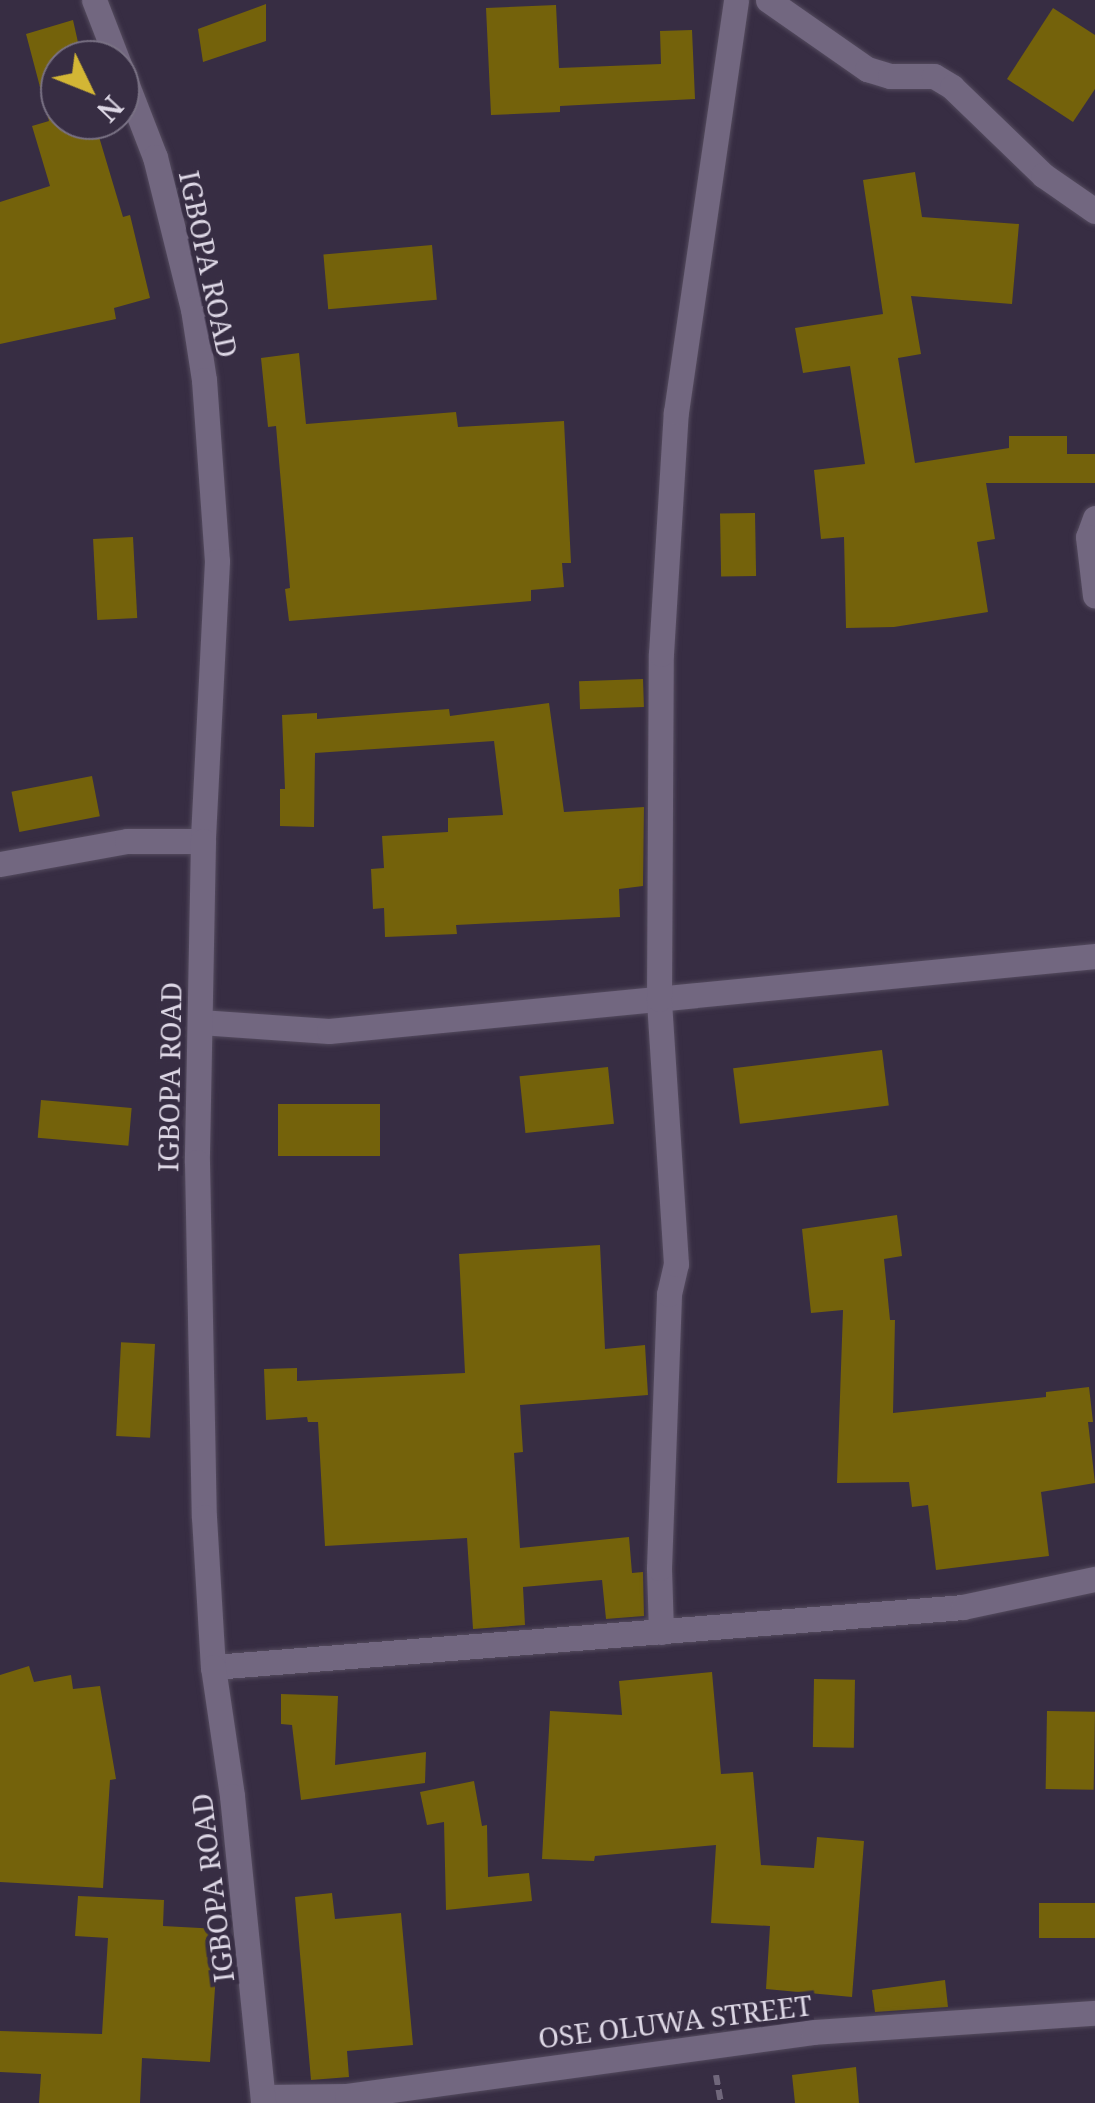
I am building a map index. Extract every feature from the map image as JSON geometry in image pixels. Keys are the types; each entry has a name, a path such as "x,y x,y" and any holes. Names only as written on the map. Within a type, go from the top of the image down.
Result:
{"street":[{"name":"IGBOPA ROAD","path":"94,0 155,157 193,309 204,380 217,561 203,841 200,1022 204,1517 213,1667 236,1834 263,2100"},
{"path":"661,1632 659,1568 669,1294 676,1248 659,999 661,654 676,412 736,0"},
{"path":"768,0 867,69 890,76 934,76 952,87 1042,175 1095,212"},
{"path":"1095,518 1088,537 1095,596"},
{"path":"0,864 128,840 203,841"},
{"path":"200,1022 329,1031 1095,956"},
{"path":"213,1667 963,1606 1095,1579"},
{"name":"OSE OLUWA STREET","path":"263,2100 346,2096 814,2032 1095,2013"}],"building":[{"path":"266,4 266,41 203,62 198,29"},
{"path":"556,5 559,68 661,64 660,31 692,30 695,99 560,106 560,112 491,115 486,8"},
{"path":"1053,8 1095,35 1095,89 1073,122 1007,79"},
{"path":"73,20 78,40 40,40 40,87 26,34"},
{"path":"40,124 40,140 100,140 123,217 130,215 150,298 114,308 116,319 0,344 0,202 50,186 32,126"},
{"path":"915,172 922,217 1019,224 1012,304 911,296 921,354 898,358 915,463 1009,448 1009,436 1067,436 1067,454 1095,454 1095,483 986,483 995,539 977,542 988,612 894,627 846,628 844,537 821,539 814,470 865,464 850,366 803,373 795,328 883,314 863,180"},
{"path":"432,245 437,300 328,309 323,254"},
{"path":"299,353 306,424 456,412 458,427 564,421 571,563 562,563 564,587 531,590 531,601 289,621 285,589 290,588 276,426 268,427 261,358"},
{"path":"755,513 756,576 721,577 720,514"},
{"path":"133,537 137,618 97,620 93,539"},
{"path":"643,679 644,707 580,709 579,681"},
{"path":"549,703 564,812 644,807 643,886 619,889 620,917 456,925 457,934 385,937 384,908 373,909 371,869 384,868 382,836 448,832 448,818 503,815 494,741 315,753 314,827 280,826 280,789 285,789 282,715 317,713 317,719 449,709 450,716"},
{"path":"92,776 100,816 19,832 12,792"},
{"path":"882,1050 889,1106 740,1124 733,1068"},
{"path":"608,1067 614,1124 525,1133 519,1076"},
{"path":"41,1100 132,1108 128,1146 38,1138"},
{"path":"278,1104 380,1104 380,1156 278,1156"},
{"path":"897,1215 902,1256 884,1259 890,1320 895,1320 893,1413 1046,1397 1046,1392 1089,1387 1093,1422 1088,1422 1095,1483 1041,1492 1049,1556 936,1570 928,1505 912,1507 909,1482 837,1483 843,1310 811,1313 802,1229"},
{"path":"600,1245 605,1349 645,1345 648,1395 520,1405 523,1452 514,1453 520,1548 629,1537 632,1573 643,1572 644,1616 606,1619 602,1580 523,1587 525,1625 473,1629 467,1538 325,1546 318,1422 308,1422 307,1417 266,1420 264,1369 297,1368 297,1381 465,1373 459,1254"},
{"path":"121,1342 155,1344 150,1438 116,1436"},
{"path":"29,1666 34,1682 71,1675 73,1689 100,1686 116,1779 110,1780 103,1888 0,1882 0,1675"},
{"path":"712,1672 721,1774 753,1772 761,1865 814,1868 817,1837 864,1841 852,1997 766,1989 770,1926 711,1923 716,1845 595,1856 594,1861 542,1859 550,1711 622,1715 619,1681"},
{"path":"814,1679 855,1680 854,1748 813,1747"},
{"path":"281,1694 338,1696 335,1765 426,1752 425,1783 301,1800 292,1725 281,1724"},
{"path":"1047,1711 1095,1712 1094,1790 1046,1789"},
{"path":"474,1781 482,1826 487,1825 488,1877 529,1873 532,1901 446,1910 444,1822 427,1825 420,1792"},
{"path":"332,1893 335,1919 401,1913 413,2045 347,2051 349,2077 311,2080 295,1897"},
{"path":"78,1896 164,1900 163,1926 219,1929 210,2062 142,2058 140,2103 39,2103 41,2074 0,2072 0,2031 102,2034 108,1938 75,1936"},
{"path":"1039,1903 1095,1903 1095,1938 1039,1938"},
{"path":"945,1980 948,2007 875,2012 872,1990"},
{"path":"856,2067 859,2103 795,2103 792,2075"}]}
